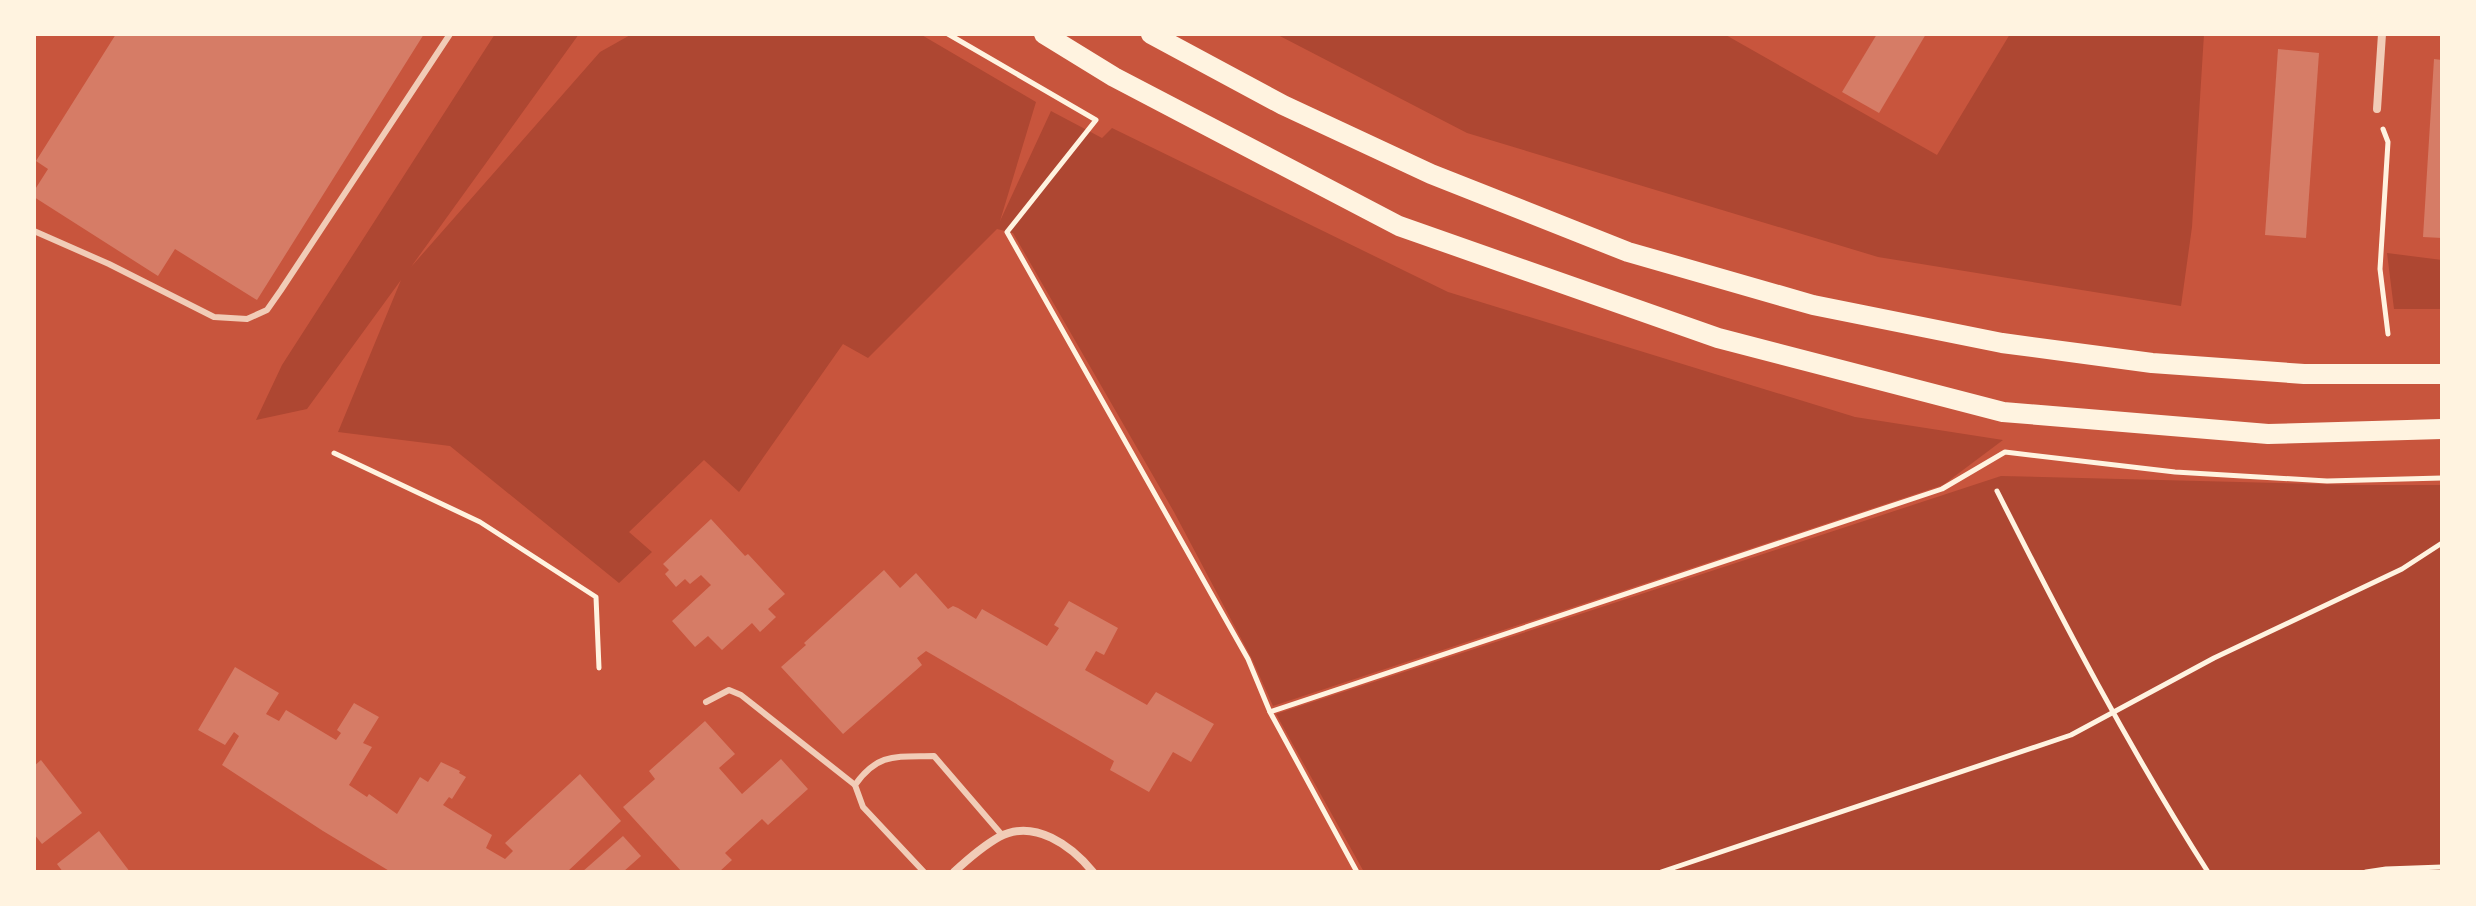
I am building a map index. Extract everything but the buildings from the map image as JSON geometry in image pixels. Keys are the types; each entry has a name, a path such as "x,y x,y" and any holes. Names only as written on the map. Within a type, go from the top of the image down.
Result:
{"main road":[{"path":"1044,34 1114,77 1399,226 1718,338 2003,412 2268,434 2442,429"},
{"path":"1151,34 1283,105 1431,174 1628,252 1813,305 2002,343 2152,363 2304,374 2442,374"}],"street":[{"path":"2377,109 2382,34"},
{"path":"954,872 1002,835 1022,831 1067,845 1093,872"}],"lane":[{"path":"34,231 109,264 214,317 247,319 267,310 450,34"},
{"path":"706,702 729,690 741,695 855,785 863,807 924,872"},
{"path":"855,785 866,770 886,758 934,756 1002,835"}],"path":[{"path":"948,34 1096,120 1007,232 1248,659 1270,712 1357,872"},
{"path":"2377,109 2388,142 2380,269 2388,334"},
{"path":"1270,712 1942,489 2005,452 2175,472 2327,481 2389,476 2442,478"},
{"path":"334,453 480,522 596,597 599,668"},
{"path":"1997,491 2045,586 2174,819 2208,872"},
{"path":"1661,872 2071,735 2214,658 2402,569 2442,543"},
{"path":"2366,872 2442,867"}],"shaded area":[{"path":"495,34 579,34 411,267 600,52 632,34 920,34 1036,102 1000,221 1051,111 1102,138 1112,128 1448,292 1855,417 2003,440 1943,485 1273,706 1252,659 1174,512 1013,233 997,229 868,358 843,344 739,492 704,460 629,532 652,552 619,583 450,446 338,432 401,280 307,409 256,420 282,365"},
{"path":"1276,34 1724,34 1937,155 2010,34 2204,34 2192,227 2181,306 1878,257 1467,133"},
{"path":"2387,253 2442,260 2442,309 2394,309"},
{"path":"2001,476 2442,485 2442,872 1364,872 1276,714"}]}
